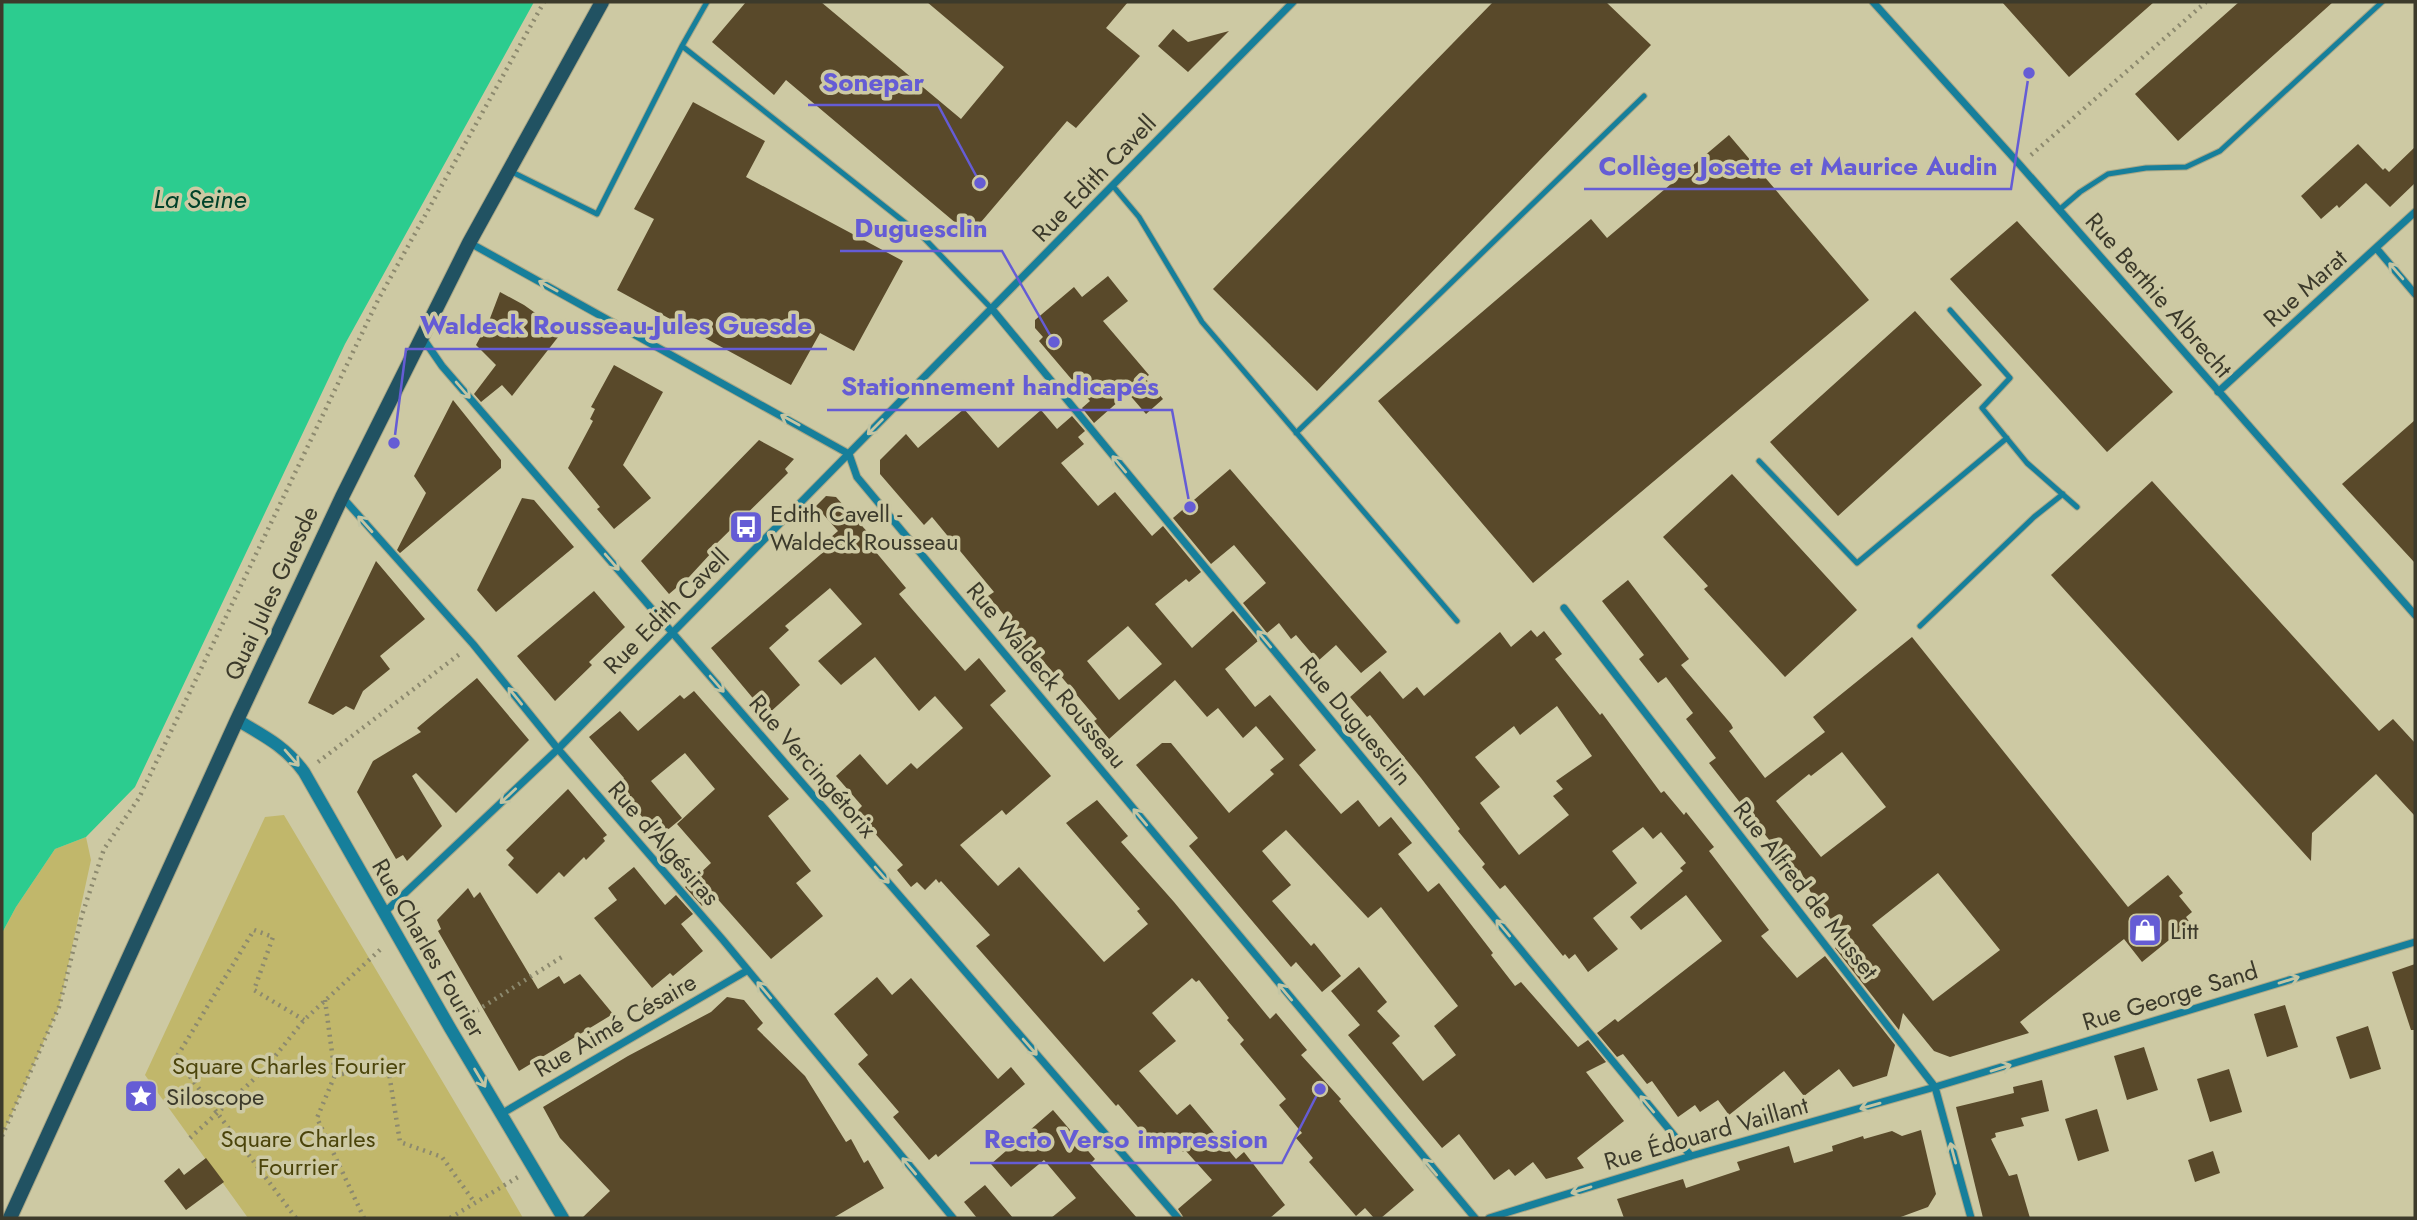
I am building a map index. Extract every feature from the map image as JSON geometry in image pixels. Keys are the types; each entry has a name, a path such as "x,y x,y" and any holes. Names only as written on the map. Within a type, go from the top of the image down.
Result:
{"main road":[{"name":"Quai Jules Guesde","path":"10,1218 237,720 342,497 469,243 603,2"}],"street":[{"name":"Rue Edith Cavell","path":"385,912 558,749 1293,2"},
{"name":"Rue Berthie Albrecht","path":"1873,2 2020,165 2415,615"},
{"name":"Rue Marat","path":"2218,392 2415,212"},
{"path":"469,243 849,454"},
{"path":"2377,249 2415,294"},
{"name":"Rue Duguesclin","path":"992,309 1691,1156"},
{"name":"Rue Vercingétorix","path":"422,336 442,366 1178,1218"},
{"name":"Rue Waldeck Rousseau","path":"849,454 857,477 1475,1218"},
{"name":"Rue d'Algésiras","path":"342,497 473,644 558,749 748,970 953,1218"},
{"name":"Rue Alfred de Musset","path":"1564,608 1935,1087 1971,1218"},
{"name":"Rue Charles Fourier","path":"237,720 281,746 304,772 450,1028 563,1218"},
{"name":"Rue George Sand","path":"1935,1087 2415,942"},
{"name":"Rue Aimé Césaire","path":"501,1114 748,970"},
{"name":"Rue Édouard Vaillant","path":"1489,1218 1691,1156 1935,1087"}],"lane":[{"path":"509,170 597,214 707,2"},
{"path":"2059,210 2108,174 2146,168 2186,167 2220,150 2382,2"},
{"path":"682,46 922,236 992,309"},
{"path":"1296,433 1644,96"},
{"path":"1112,187 1139,217 1202,321 1457,621"},
{"path":"1950,310 2010,378 1982,408 2027,463 2077,507"},
{"path":"1759,461 1857,563 2007,438"},
{"path":"1920,626 2034,517 2063,494"}],"path":[{"path":"2,1136 59,1007 82,915 104,849 139,798 379,300 544,2"},
{"path":"2020,165 2206,2"},
{"path":"304,772 473,644"},
{"path":"296,1218 176,1058 254,930 274,937 254,990 304,1020"},
{"path":"190,1138 264,1070 304,1020 397,934"},
{"path":"450,1028 565,955"},
{"path":"325,1000 335,1074 317,1118 364,1218"},
{"path":"335,1074 388,1068 401,1142 442,1157 475,1203"},
{"path":"450,1218 533,1168"}],"green space":[{"name":"Square Charles Fourier","path":"284,815 523,1218 248,1218 145,1075 265,817"},
{"path":"86,837 91,860 59,1007 2,1136 2,933 55,849"}],"water":[{"name":"La Seine","path":"2,2 534,2 345,344 135,787 86,837 55,849 2,933"}],"building":[{"path":"746,2 821,2 961,119 1004,67 927,2 1128,2 1106,28 1140,56 1076,128 1067,121 970,235 786,80 774,95 712,42"},
{"path":"1493,2 1606,2 1651,45 1317,391 1213,289"},
{"path":"2002,2 2154,2 2069,77"},
{"path":"2239,2 2333,2 2178,141 2135,94"},
{"path":"1173,29 1188,42 1229,31 1188,72 1158,46"},
{"path":"693,102 765,141 746,177 903,261 854,351 820,333 791,385 617,290 654,219 634,209"},
{"path":"1729,135 1869,300 1533,583 1378,401 1591,219 1607,238"},
{"path":"2358,144 2383,170 2385,168 2389,172 2415,147 2415,183 2390,207 2366,183 2339,208 2337,205 2321,219 2301,196"},
{"path":"2017,221 2173,392 2107,452 1950,279"},
{"path":"1108,276 1128,301 1103,321 1149,375 1145,378 1163,399 1146,414 1128,393 1094,423 1082,408 1090,401 1039,341 1043,337 1035,328 1035,320 1074,287 1082,297"},
{"path":"500,292 562,332 512,396 502,385 481,402 474,394 496,365 476,345"},
{"path":"1915,311 1982,385 1838,516 1770,442"},
{"path":"614,365 663,392 623,465 651,498 614,529 568,468 593,421 590,419 595,409 591,407"},
{"path":"453,400 501,460 501,468 400,553 397,550 426,493 414,476"},
{"path":"964,409 998,448 1041,410 1057,429 1072,416 1085,431 1078,437 1084,444 1061,463 1098,506 1115,492 1152,536 1163,526 1201,572 1189,582 1186,579 1155,604 1192,648 1233,611 1258,641 1225,669 1255,707 1270,695 1316,750 1299,765 1341,814 1358,800 1379,827 1391,817 1412,843 1398,854 1428,892 1439,883 1515,986 1521,982 1578,1047 1588,1040 1606,1062 1586,1072 1624,1121 1577,1158 1584,1168 1546,1179 1533,1162 1515,1176 1509,1169 1494,1180 1459,1134 1442,1148 1348,1035 1360,1025 1331,991 1359,967 1387,1002 1377,1011 1400,1036 1392,1043 1423,1081 1456,1055 1434,1026 1458,1006 1381,907 1368,918 1286,830 1262,851 1291,885 1272,901 1311,946 1314,943 1341,976 1322,992 1296,962 1291,967 1189,846 1198,838 1136,765 1162,743 1171,743 1229,813 1274,774 1270,770 1284,759 1256,726 1243,738 1218,708 1207,717 1175,680 1109,739 1094,721 1097,719 1059,674 1056,676 988,596 994,592 932,517 924,525 880,474 880,460 906,434 918,448","holes":["1128,626 1162,664 1119,700 1087,661"]},
{"path":"2415,420 2415,563 2342,484"},
{"path":"759,440 794,459 785,469 788,473 711,549 713,551 689,577 669,594 641,561"},
{"path":"1230,469 1387,652 1361,673 1336,645 1318,661 1296,635 1291,639 1279,623 1267,633 1243,603 1266,583 1234,545 1211,564 1173,518"},
{"path":"1732,474 1857,610 1785,677 1704,589 1708,586 1663,537"},
{"path":"2152,481 2379,731 2393,719 2415,743 2415,816 2376,774 2312,833 2311,861 2051,575"},
{"path":"826,496 836,497 880,546 875,551 906,588 899,594 965,671 979,658 1006,691 990,705 1051,776 1006,815 1002,810 960,845 998,886 1019,867 1104,962 1148,924 1137,911 1140,909 1066,823 1097,800 1128,836 1121,842 1270,1019 1276,1013 1307,1050 1301,1055 1341,1099 1339,1101 1414,1190 1381,1218 1374,1218 1365,1208 1356,1216 1309,1162 1313,1158 1296,1138 1302,1133 1279,1105 1286,1099 1240,1044 1244,1040 1227,1020 1229,1018 1199,980 1196,982 1192,978 1152,1013 1176,1041 1139,1071 1177,1115 1190,1104 1236,1159 1244,1152 1285,1205 1270,1218 1184,1218 1178,1209 1212,1180 1170,1136 1156,1148 1118,1104 1116,1106 976,946 990,935 941,881 939,883 936,879 925,890 917,882 911,887 897,870 903,865 856,812 862,806 836,776 860,754 887,785 911,763 917,769 963,728 935,696 919,711 875,657 841,685 818,661 862,624 830,588 785,626 789,630 769,648 800,685 767,715 711,648 834,543 830,538 838,531 816,506"},
{"path":"522,498 534,500 574,547 496,612 477,590"},
{"path":"376,561 425,619 380,656 390,669 363,691 354,710 346,706 333,715 308,703"},
{"path":"1628,580 1689,659 1681,665 1731,724 1733,728 1729,731 1765,778 1825,732 1813,717 1912,637 2128,907 2168,875 2183,893 2179,896 2192,912 2186,917 2190,923 2142,962 2124,939 2020,1022 2029,1033 1950,1057 1934,1051 1903,1013 1899,1030 1835,948 1847,939 1813,897 1800,870 1795,873 1709,763 1716,758 1686,719 1693,713 1666,677 1658,683 1639,659 1644,655 1602,601","holes":["1842,752 1886,807 1821,857 1776,801","1938,873 2000,950 1933,1001 1872,925"]},
{"path":"594,591 625,627 589,662 592,665 555,701 517,656"},
{"path":"1531,630 1537,637 1544,631 1562,654 1555,659 1600,715 1602,713 1661,793 1664,791 1684,815 1686,812 1714,847 1709,851 1769,930 1761,936 1797,978 1825,956 1895,1045 1887,1076 1853,1087 1839,1069 1804,1096 1784,1071 1729,1115 1718,1100 1700,1112 1695,1105 1678,1117 1652,1081 1647,1084 1623,1054 1617,1057 1597,1033 1615,1019 1618,1022 1722,941 1686,895 1641,930 1630,917 1683,871 1680,868 1686,863 1661,832 1653,839 1643,827 1612,851 1637,883 1593,918 1618,949 1588,972 1575,954 1569,959 1565,954 1563,956 1505,885 1500,889 1482,867 1485,864 1421,778 1370,715 1367,717 1350,697 1380,671 1403,699 1417,687 1424,696 1500,632 1511,647","holes":["1557,706 1592,756 1556,781 1563,789 1553,796 1569,815 1519,855 1480,803 1500,787 1475,757 1514,726 1520,735"]},
{"path":"477,678 529,740 456,813 416,773 412,776 442,826 407,861 403,855 396,859 357,792 373,761 421,732 417,728"},
{"path":"694,691 789,799 768,816 811,871 796,883 823,916 771,959 714,895 702,906 685,887 711,863 677,824 715,789 685,753 651,781 682,818 659,837 628,800 631,798 618,783 624,778 589,737 620,711 638,731 680,695 684,699"},
{"path":"568,789 607,835 603,838 605,841 586,860 584,857 564,877 559,872 537,894 508,865 514,858 506,850"},
{"path":"634,867 665,905 676,895 693,914 681,924 703,951 673,976 670,973 652,988 594,918 617,900 608,888"},
{"path":"468,888 474,898 480,892 538,989 559,976 564,984 580,974 613,1014 519,1071 438,931 441,929 437,920"},
{"path":"2415,964 2415,1030 2411,1030 2392,972"},
{"path":"877,977 892,995 911,978 998,1079 1011,1067 1025,1084 938,1157 936,1154 929,1160 893,1117 899,1112 858,1064 868,1055 834,1014"},
{"path":"727,997 744,1000 763,1023 757,1029 805,1076 846,1142 851,1139 864,1163 868,1160 884,1188 833,1218 582,1218 610,1191 560,1138 543,1107 628,1056 711,1012"},
{"path":"2285,1005 2298,1047 2267,1057 2254,1014"},
{"path":"2368,1026 2381,1069 2350,1079 2336,1037"},
{"path":"2144,1047 2158,1090 2127,1100 2114,1056"},
{"path":"2229,1069 2242,1112 2210,1122 2197,1079"},
{"path":"2042,1080 2049,1111 2021,1118 2024,1126 1995,1133 1996,1137 1991,1139 2009,1176 2017,1174 2030,1218 1983,1218 1956,1107 2014,1093 2013,1087"},
{"path":"2097,1109 2109,1151 2078,1161 2065,1119"},
{"path":"1053,1110 1095,1159 1090,1164 1137,1218 1051,1218 1076,1198 1044,1160 1011,1187 991,1164"},
{"path":"1921,1130 1936,1194 1928,1207 1898,1218 1624,1218 1617,1199 1683,1179 1686,1188 1740,1170 1737,1162 1789,1146 1794,1163 1833,1151 1832,1146 1863,1136 1864,1139 1892,1131 1902,1136"},
{"path":"2213,1151 2220,1173 2195,1182 2188,1160"},
{"path":"206,1158 224,1182 186,1210 164,1181 179,1168 184,1175"},
{"path":"985,1185 1013,1218 977,1218 964,1202"}],"place":[{"name":"Collège Josette et Maurice Audin","path":"2029,73"},
{"name":"Sonepar","path":"980,183"},
{"name":"Duguesclin","path":"1054,342"},
{"name":"Waldeck Rousseau-Jules Guesde","path":"394,443"},
{"name":"Stationnement handicapés","path":"1190,507"},
{"name":"Edith Cavell - Waldeck Rousseau","path":"746,527"},
{"name":"Litt","path":"2145,930"},
{"name":"Recto Verso impression","path":"1320,1089"},
{"name":"Siloscope","path":"141,1096"}],"park label":[{"name":"Square Charles Fourrier","path":"298,1152"}]}
